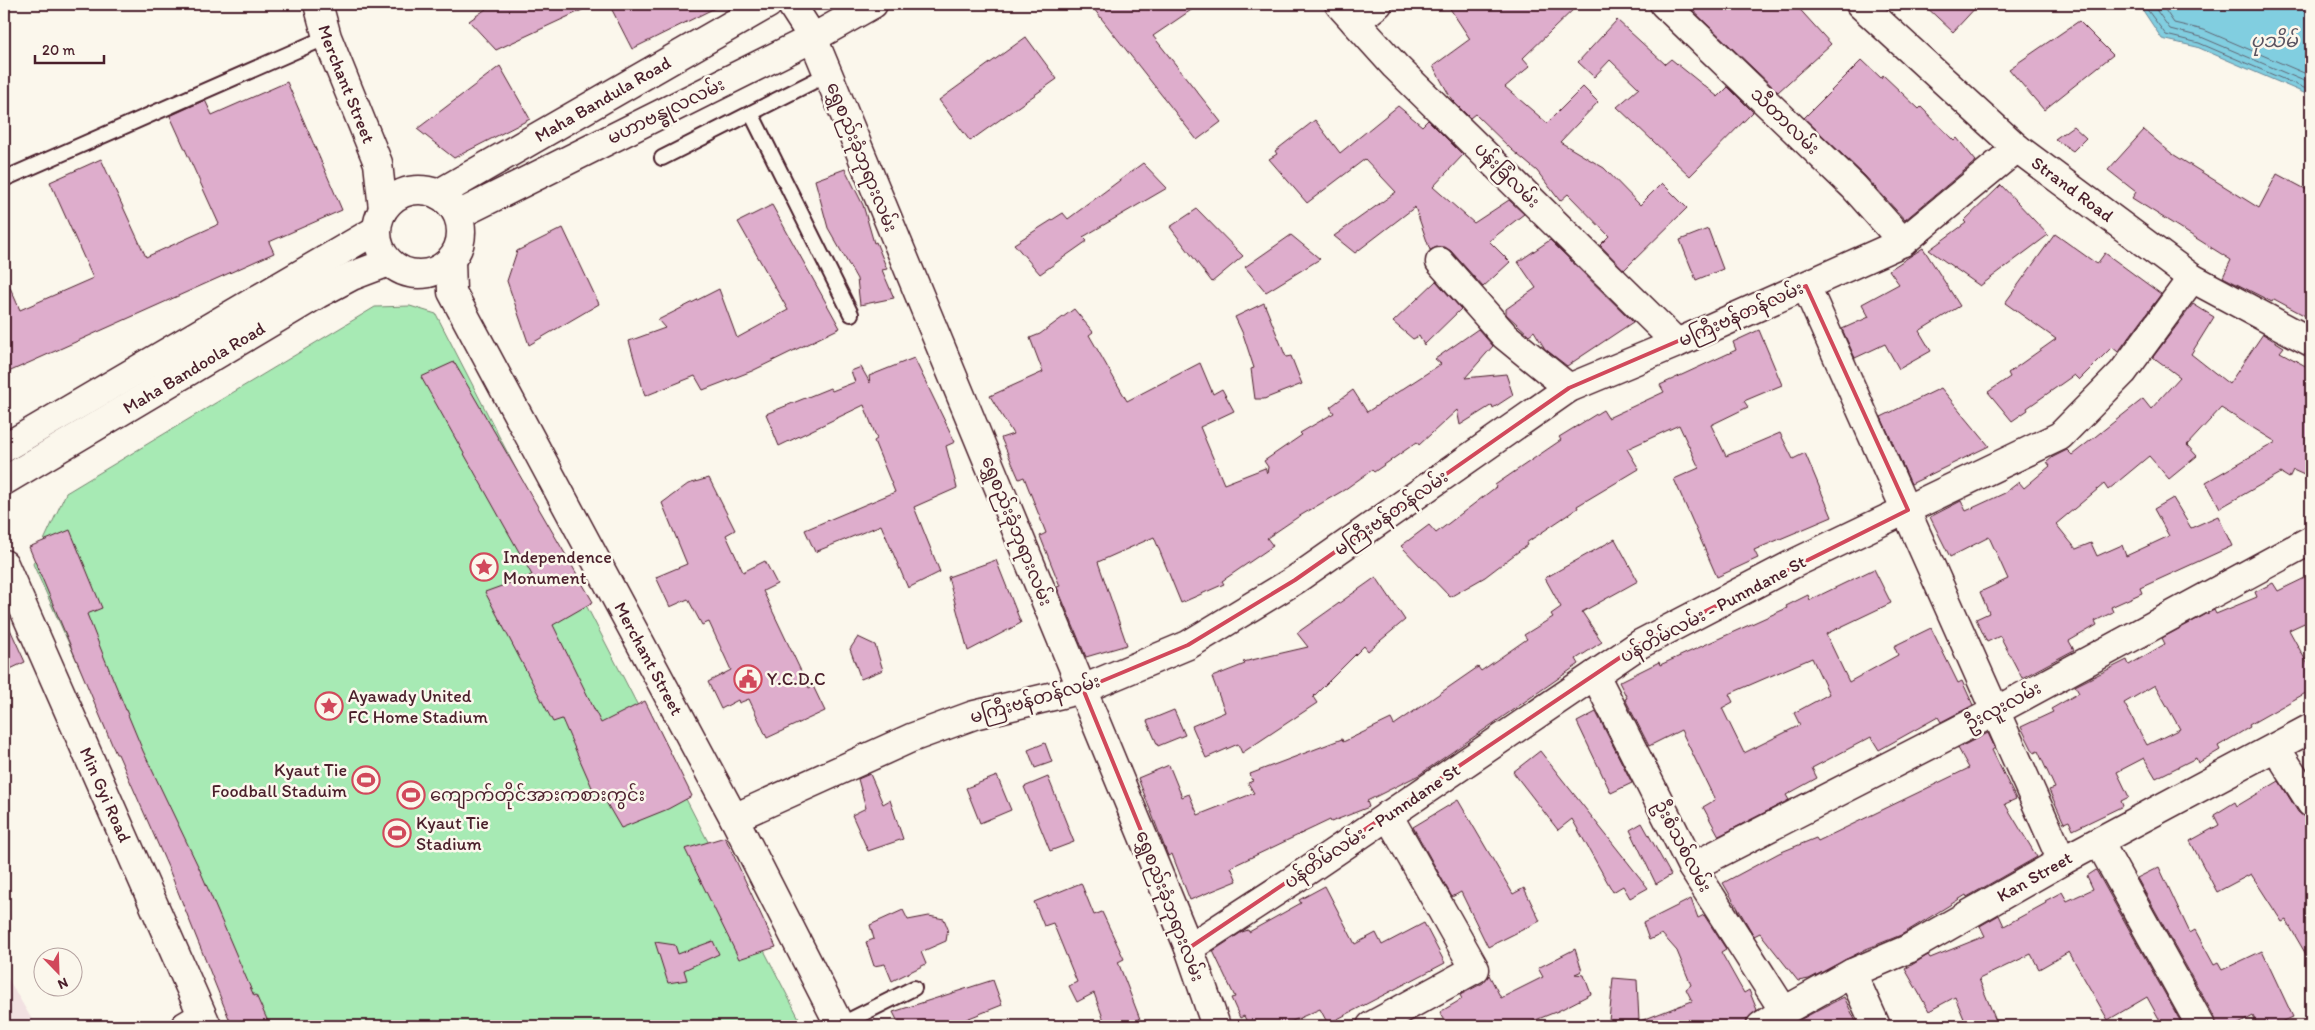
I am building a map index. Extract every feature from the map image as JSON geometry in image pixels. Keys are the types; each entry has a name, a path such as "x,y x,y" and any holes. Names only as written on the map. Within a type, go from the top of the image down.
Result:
{"street":[{"name":"Merchant Street","path":"318,4 327,37 378,163 379,219"},
{"name":"Maha Bandula Road","path":"438,194 768,4"},
{"name":"ရွှေစည်းခုံဘုရားလမ်း","path":"792,4 812,38 828,74 1189,948 1216,1026"},
{"name":"မဟာဗန္ဓုလလမ်း","path":"458,215 812,38 873,4"},
{"path":"1347,13 1378,4"},
{"name":"သီတာလမ်း","path":"1664,4 1854,187 1903,242"},
{"name":"Strand Road","path":"1860,4 2017,148 2192,278 2311,342"},
{"name":"ပန်းခြံလမ်း","path":"1347,13 1395,66 1677,343"},
{"name":"မကြီးဗန်တန်လမ်း","path":"734,818 911,738 974,715 1083,689 1188,645 1295,580 1569,388 1677,343 1903,242 2017,148"},
{"name":"Merchant Street","path":"378,163 408,190"},
{"path":"408,190 423,190 438,194 446,199 458,215 461,238 451,259 442,267 429,273 401,270 389,262 381,252 379,219 394,197 408,190"},
{"name":"Maha Bandoola Road","path":"4,448 379,219"},
{"path":"451,259 452,292"},
{"name":"Maha Bandoola Road","path":"4,481 318,294 352,276 389,262"},
{"path":"1440,262 1506,336 1569,388"},
{"path":"421,273 452,292"},
{"name":"ပန်တိမ်လမ်း - Punndane St","path":"1189,948 1649,640 1797,562 2060,436 2123,372 2192,278"},
{"path":"1806,286 1908,510 1994,712 2062,861"},
{"name":"Merchant Street","path":"452,292 734,818 840,1026"},
{"name":"ဦးလူးလမ်း","path":"1692,867 1994,712 2311,540"},
{"name":"Min Gyi Road","path":"4,564 198,1023"},
{"name":"ဦးစံသစ်လမ်း","path":"1595,675 1692,867 1784,1011"},
{"name":"Kan Street","path":"1761,1026 1852,973 1908,949 2062,861 2311,728"},
{"path":"2276,748 2311,803"},
{"path":"1371,1026 1474,969 1388,815"},
{"path":"2098,842 2201,1026"},
{"path":"1852,973 1876,1026"}],"lane":[{"path":"4,179 327,37"},
{"path":"662,158 828,74"},
{"path":"751,113 851,314"},
{"path":"840,1026 914,988"}],"highlighted area":[{"path":"1806,286 1908,510 1640,644 1189,948 1083,689 1188,645 1295,580 1569,388"}],"shaded area":[{"path":"4,972 34,1023 30,1026 4,1026"}],"green space":[{"name":"ကျောက်တိုင်အားကစားကွင်း","path":"410,306 436,314 803,1026 242,1026 33,564 66,493 375,307"}],"water":[{"name":"ပုသိမ်","path":"2134,4 2311,4 2311,96 2197,47 2162,39 2142,9"}],"building":[{"path":"493,4 595,4 496,50 469,21"},
{"path":"609,4 723,4 632,49"},
{"path":"1090,4 1200,4 1153,36 1221,122 1197,140"},
{"path":"1447,4 1579,4 1523,58 1530,66 1505,87 1547,123 1583,87 1598,102 1560,142 1604,168 1640,205 1662,183 1687,208 1624,270 1600,245 1609,236 1568,194 1560,201 1537,171 1475,114 1470,118 1452,100 1433,66 1470,39"},
{"path":"1686,4 1795,4 1831,44 1778,92"},
{"path":"1923,4 1979,4 1953,32"},
{"path":"1617,20 1665,64 1671,59 1718,97 1728,87 1753,112 1690,176 1617,107 1639,88 1610,60 1594,77 1578,62"},
{"path":"2079,21 2113,55 2044,110 2009,69"},
{"path":"1026,37 1057,79 970,141 939,100"},
{"path":"1862,60 1881,78 1883,75 1919,109 1921,107 1954,141 1957,138 1976,161 1905,220 1865,176 1804,118"},
{"path":"500,66 530,119 454,158 417,129"},
{"path":"287,82 342,210 269,242 274,253 4,374 4,274 20,310 93,278 50,182 101,159 146,257 219,224 170,116 205,100 212,115"},
{"path":"1398,106 1422,126 1428,120 1463,155 1433,187 1474,223 1509,200 1524,214 1489,241 1510,262 1483,287 1451,251 1445,247 1437,247 1430,250 1415,207 1355,253 1334,236 1396,192 1365,159 1307,203 1269,159 1277,154 1275,151 1315,120 1340,153"},
{"path":"2073,126 2086,138 2073,151 2055,139"},
{"path":"2144,130 2171,153 2259,208 2277,174 2311,192 2311,319 2274,299 2272,302 2223,277 2231,260 2132,198 2136,192 2108,170"},
{"path":"1143,163 1167,188 1083,237 1087,241 1040,274 1014,244 1063,213 1068,219"},
{"path":"845,169 863,205 874,243 876,242 887,269 882,270 894,298 860,305 857,279 828,228 815,180"},
{"path":"2001,185 2048,235 1980,286 1929,250 1966,223 1964,221"},
{"path":"772,205 840,328 752,371 703,390 695,376 645,396 629,341 665,328 658,320 719,289 737,338 788,310 738,222"},
{"path":"1197,209 1243,256 1212,282 1170,227"},
{"path":"563,228 599,304 529,345 507,281 517,251"},
{"path":"1708,229 1723,269 1696,280 1680,240"},
{"path":"2055,234 2097,264 2105,253 2161,294 2118,352 2112,347 2079,380 2074,375 2027,408 2028,410 2012,421 1988,392 2010,377 2008,373 2056,339 2005,303"},
{"path":"1291,235 1320,259 1266,292 1245,267"},
{"path":"1550,240 1633,322 1567,366 1545,349 1534,331 1529,335 1506,314 1506,309 1536,288 1518,262"},
{"path":"1923,248 1960,306 1919,331 1931,351 1899,369 1885,344 1855,358 1842,329 1869,317 1862,304 1899,284 1889,270"},
{"path":"1436,281 1461,309 1424,345 1419,336 1413,339 1393,322"},
{"path":"1264,303 1286,357 1291,356 1302,384 1264,399 1255,399 1251,369 1254,368 1243,334 1235,317"},
{"path":"2193,304 2214,317 2191,354 2229,384 2263,334 2284,347 2280,352 2311,369 2311,478 2293,470 2289,478 2281,473 2220,508 2206,482 2276,442 2221,408 2187,445 2197,456 2169,479 2149,456 2108,490 2104,484 2056,524 2076,549 2091,543 2097,556 2122,545 2126,556 2169,536 2154,509 2173,498 2191,528 2218,516 2232,546 2140,588 2142,593 2111,607 2113,612 2095,621 2097,625 2069,641 2074,650 2022,678 2000,636 1987,642 1976,619 1989,613 1980,592 2008,579 1989,537 1950,557 1930,517 1961,501 1966,511 2005,493 2019,482 2024,488 2050,466 2047,462 2053,457 2067,450 2072,455 2143,399 2151,409 2180,377 2153,357"},
{"path":"1074,309 1093,332 1089,335 1127,401 1200,363 1213,394 1222,389 1234,411 1200,427 1224,484 1265,468 1267,473 1268,467 1264,461 1302,435 1300,433 1334,413 1330,407 1353,390 1367,412 1441,364 1435,359 1478,329 1493,346 1465,378 1506,374 1513,395 1493,408 1492,405 1460,425 1457,410 1419,445 1417,442 1374,472 1372,470 1344,490 1267,538 1273,546 1222,581 1224,584 1181,603 1154,537 1098,562 1127,645 1086,657 1057,587 1060,586 1040,536 1046,533 1024,477 1019,479 1001,438 1013,434 990,396 1043,372 1030,338 1040,334"},
{"path":"1759,330 1782,385 1744,401 1748,407 1711,425 1726,456 1780,433 1793,459 1805,453 1832,517 1754,550 1758,558 1717,577 1674,479 1699,468 1679,425 1627,449 1639,469 1577,506 1578,508 1526,543 1527,545 1485,577 1450,597 1401,546 1429,525 1436,533 1496,487 1495,485 1561,440 1559,437 1603,410 1608,418 1664,392 1660,385 1736,350 1733,342"},
{"path":"914,358 955,442 946,446 957,488 914,507 940,572 908,588 881,525 815,552 805,530 895,492 874,441 877,439 864,405 779,446 766,414 830,388 832,391 855,382 851,371 861,367 870,383 869,376"},
{"path":"454,362 593,602 553,625 601,723 645,701 692,796 668,809 621,828 599,790 594,792 562,719 553,722 485,592 532,575 421,377"},
{"path":"1941,388 1989,446 1911,484 1881,417"},
{"path":"709,478 735,530 726,535 743,572 765,561 777,584 763,591 809,688 813,686 825,711 767,738 749,699 739,703 738,700 721,709 708,682 731,670 709,622 702,625 688,599 670,607 656,577 687,564 662,503 688,484"},
{"path":"70,530 102,608 87,614 104,657 143,751 199,868 254,996 256,995 270,1026 232,1026 168,867 118,754 116,754 29,547"},
{"path":"1615,539 1638,581 1582,612 1602,642 1576,659 1579,664 1419,775 1367,801 1369,807 1331,822 1330,820 1231,867 1237,881 1190,900 1172,854 1168,856 1138,778 1169,765 1182,797 1189,794 1198,815 1254,793 1248,783 1253,781 1250,774 1342,739 1343,742 1391,719 1394,725 1478,667 1481,671 1527,639 1524,635 1553,617 1551,614 1561,607 1545,578"},
{"path":"996,560 1021,623 968,651 948,577"},
{"path":"1874,569 1891,603 1826,634 1849,682 1898,655 1894,646 1931,628 1958,683 1962,681 1973,705 1941,722 1938,717 1879,750 1871,737 1812,768 1817,778 1786,795 1789,800 1719,836 1703,807 1715,800 1681,730 1649,746 1625,699 1627,698 1619,682 1659,662 1660,665 1787,608 1786,606 1808,595 1810,600","holes":["1812,658 1829,694 1794,713 1800,725 1744,753 1722,708 1733,702 1729,694"]},
{"path":"2311,575 2311,620 2289,630 2311,670 2311,690 2249,725 2250,727 2218,746 2220,750 2198,763 2196,758 2156,778 2144,758 2117,772 2129,797 2121,801 2123,806 2073,830 2069,821 2064,823 2049,790 2055,788 2038,751 2034,753 2021,727 2053,712 2051,709 2079,693 2075,686 2127,660 2129,665 2165,644 2162,638 2214,610 2216,614 2257,597 2255,592 2273,583 2278,591","holes":["2155,685 2180,729 2147,745 2124,703"]},
{"path":"1376,577 1405,620 1368,651 1364,646 1313,697 1317,703 1242,753 1238,744 1206,758 1192,726 1225,712 1212,677 1245,664 1243,662 1308,647 1297,633"},
{"path":"4,616 25,662 4,672"},
{"path":"858,637 875,645 883,670 861,679 850,649"},
{"path":"1174,710 1185,735 1158,746 1147,721"},
{"path":"1596,712 1632,783 1611,793 1577,722"},
{"path":"1988,733 1995,748 1992,750 2016,799 2005,804 2037,857 1967,897 1966,895 1901,935 1866,949 1809,979 1798,981 1760,933 1754,936 1723,883 1779,853 1816,838 1818,841 1969,768 1958,748"},
{"path":"1045,743 1052,762 1035,768 1028,750"},
{"path":"1540,751 1648,888 1630,898 1623,886 1613,892 1572,819 1558,830 1513,772"},
{"path":"870,774 883,804 890,800 903,839 868,851 852,815 866,808 858,779"},
{"path":"997,776 1011,810 980,823 966,788"},
{"path":"1048,777 1074,842 1050,851 1024,787"},
{"path":"2279,781 2298,812 2304,817 2311,819 2311,963 2286,920 2282,922 2251,874 2217,892 2190,841 2219,825 2214,815 2235,802 2237,806"},
{"path":"1458,800 1513,894 1524,888 1540,921 1488,947 1461,892 1452,897 1413,827"},
{"path":"1642,823 1671,875 1656,884 1630,830"},
{"path":"725,837 776,947 739,959 685,849"},
{"path":"2159,867 2190,933 2195,930 2214,965 2218,963 2222,970 2262,951 2293,1017 2273,1026 2258,1026 2253,1016 2235,1026 2217,1026 2215,1018 2137,878"},
{"path":"2096,870 2183,1026 2163,1026 2147,997 2108,1020 2069,952 2039,969 2031,954 1979,979 1998,1026 1967,1026 1955,997 1929,1011 1905,969 1928,955 1930,958 1985,936 1980,926 1999,915 2004,926 2062,892 2067,901 2093,889 2087,876"},
{"path":"1081,883 1094,915 1102,912 1124,959 1118,962 1140,1019 1121,1026 1106,1026 1094,993 1077,1002 1069,986 1077,982 1053,923 1044,926 1034,902"},
{"path":"1325,886 1355,944 1376,933 1382,945 1424,923 1445,963 1328,1024 1320,1009 1281,1026 1249,1026 1244,1016 1240,1018 1231,998 1235,997 1213,951 1242,932 1248,930 1249,932 1301,903 1299,900"},
{"path":"1691,899 1698,918 1704,915 1726,949 1721,952 1744,993 1749,990 1757,1010 1747,1019 1745,1026 1631,1026 1692,1001 1686,989 1691,985 1677,951 1662,934 1649,940 1643,923"},
{"path":"903,910 908,920 929,916 944,919 948,929 946,941 921,952 926,964 892,981 885,964 874,966 866,942 874,939 870,925"},
{"path":"713,941 719,954 684,970 687,980 668,983 655,942 675,945 678,954"},
{"path":"1575,949 1582,971 1575,974 1584,975 1591,994 1558,1011 1521,1026 1448,1026 1440,1012 1462,999 1460,995 1483,983 1489,975 1501,998 1543,977 1538,968"},
{"path":"1613,978 1637,980 1639,1021 1609,1021"},
{"path":"993,980 1002,1005 949,1026 900,1026 893,1012"},
{"path":"1844,997 1858,1026 1789,1026 1820,1009"}],"place":[{"name":"Independence Monument","path":"484,567"},
{"name":"Y.C.D.C","path":"748,679"},
{"name":"Ayawady United FC Home Stadium","path":"329,706"},
{"name":"Kyaut Tie Foodball Staduim","path":"366,780"},
{"name":"ကျောက်တိုင်အားကစားကွင်း","path":"411,795"},
{"name":"Kyaut Tie Stadium","path":"397,833"}]}
